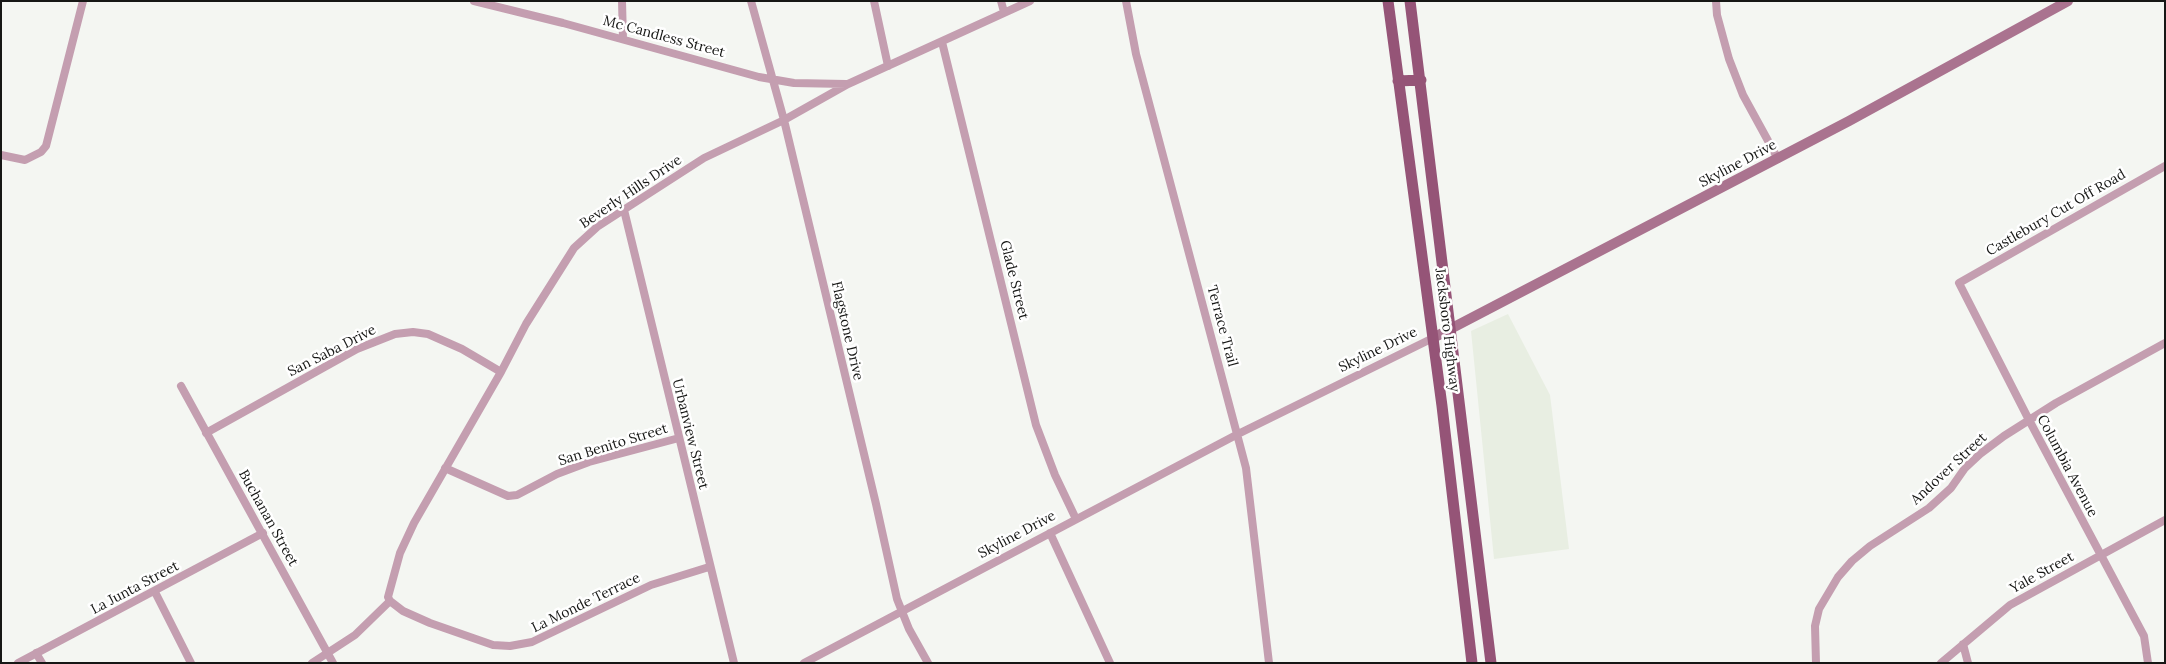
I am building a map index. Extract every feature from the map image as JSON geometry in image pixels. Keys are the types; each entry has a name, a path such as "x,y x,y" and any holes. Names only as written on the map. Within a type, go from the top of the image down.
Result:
{"main road":[{"name":"Jacksboro Highway","path":"1388,1 1433,338 1472,663"},
{"name":"Jacksboro Highway","path":"1410,1 1452,329 1489,662"},
{"path":"1398,81 1421,80"}],"street":[{"path":"1,155 26,160 46,146 83,1"},
{"name":"Mc Candless Street","path":"474,1 624,39 773,80 794,83 848,84"},
{"path":"622,1 624,39"},
{"name":"Flagstone Drive","path":"751,1 784,120 901,612 928,663"},
{"path":"874,1 888,66"},
{"path":"1001,1 1004,12"},
{"name":"Beverly Hills Drive","path":"390,602 388,597 400,553 445,468 501,372 526,324 574,248 597,227 704,158 784,120 848,84 1030,1"},
{"name":"Terrace Trail","path":"1126,1 1136,54 1246,468 1269,663"},
{"path":"1716,1 1717,15 1729,59 1743,95 1778,159"},
{"name":"Skyline Drive","path":"804,663 1238,434 1452,329 1778,159 2068,1"},
{"name":"Glade Street","path":"942,42 1036,425 1045,453 1076,519"},
{"name":"Castlebury Cut Off Road","path":"1959,283 2165,166"},
{"name":"Urbanview Street","path":"624,210 709,567 734,663"},
{"name":"Columbia Avenue","path":"1959,283 2029,420 2144,636 2148,663"},
{"name":"San Saba Drive","path":"206,433 357,349 395,334 413,332 428,334 462,348 501,372"},
{"name":"Andover Street","path":"1816,663 1815,626 1819,609 1826,594 1847,566 1870,546 1929,508 1951,488 1965,468 1980,454 2029,420 2165,343"},
{"name":"Buchanan Street","path":"181,386 333,663"},
{"name":"San Benito Street","path":"445,468 508,496 517,496 557,474 589,462 678,438"},
{"name":"Yale Street","path":"1941,663 2010,605 2165,520"},
{"name":"La Junta Street","path":"18,663 262,534"},
{"path":"1050,534 1110,663"},
{"name":"La Monde Terrace","path":"390,602 403,611 430,623 493,645 510,646 532,642 651,585 709,567"},
{"path":"155,592 191,663"},
{"path":"312,663 355,635 390,602"},
{"path":"1963,644 1968,663"},
{"path":"36,653 42,663"}],"shaded area":[{"path":"1508,314 1550,395 1569,549 1494,559 1471,331"}]}
